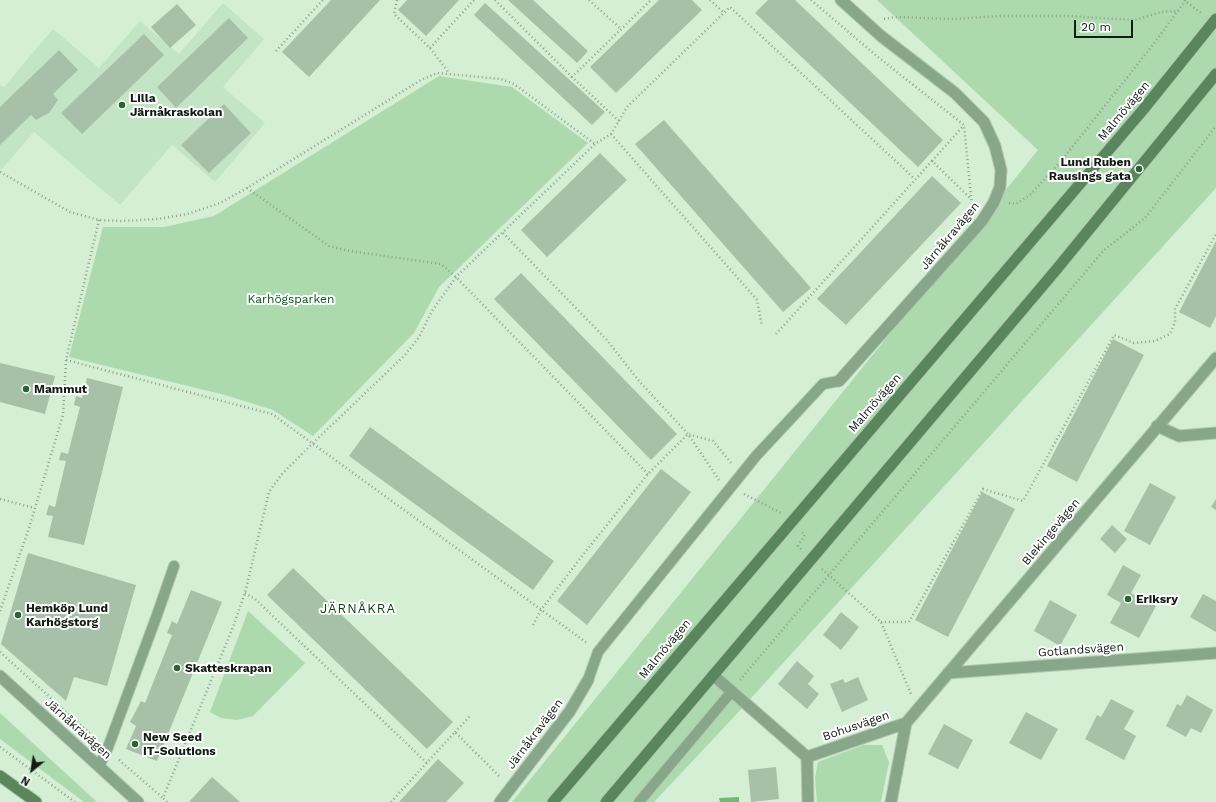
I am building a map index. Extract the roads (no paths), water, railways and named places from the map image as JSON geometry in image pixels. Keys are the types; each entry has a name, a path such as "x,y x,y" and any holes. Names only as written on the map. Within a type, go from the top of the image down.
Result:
{"main road":[{"name":"Malmövägen","path":"553,802 1142,111 1216,19"},
{"path":"606,802 1056,270 1216,74"},
{"path":"0,776 36,802"}],"street":[{"name":"Järnåkravägen","path":"840,381 982,221 994,202 1000,187 1001,170 995,146 984,122 954,93 841,0"},
{"name":"Blekingevägen","path":"906,723 1216,358"},
{"path":"1157,426 1179,436 1216,433"},
{"name":"Gotlandsvägen","path":"948,673 1216,653"},
{"name":"Järnåkravägen","path":"0,676 138,802"},
{"path":"714,676 732,690 807,757 808,802"},
{"name":"Järnåkravägen","path":"500,802 570,711 588,680"},
{"name":"Bohusvägen","path":"807,757 906,723"},
{"name":"Bohusvägen","path":"890,802 906,723"}],"lane":[{"path":"588,680 598,652 741,475 823,384 840,381"},
{"path":"99,766 107,750 174,566"},
{"path":"639,802 732,690"}],"place":[{"name":"Lilla Järnåkraskolan","path":"122,105"},
{"name":"Lund Ruben Rausings gata","path":"1139,169"},
{"name":"Mammut","path":"26,389"},
{"name":"Eriksry","path":"1128,599"},
{"name":"Hemköp Lund Karhögstorg","path":"18,615"},
{"name":"Skatteskrapan","path":"177,668"},
{"name":"New Seed IT-Solutions","path":"135,744"}],"district":[{"name":"JÄRNÅKRA","path":"358,609"}],"park label":[{"name":"Karhögsparken","path":"291,299"}]}
